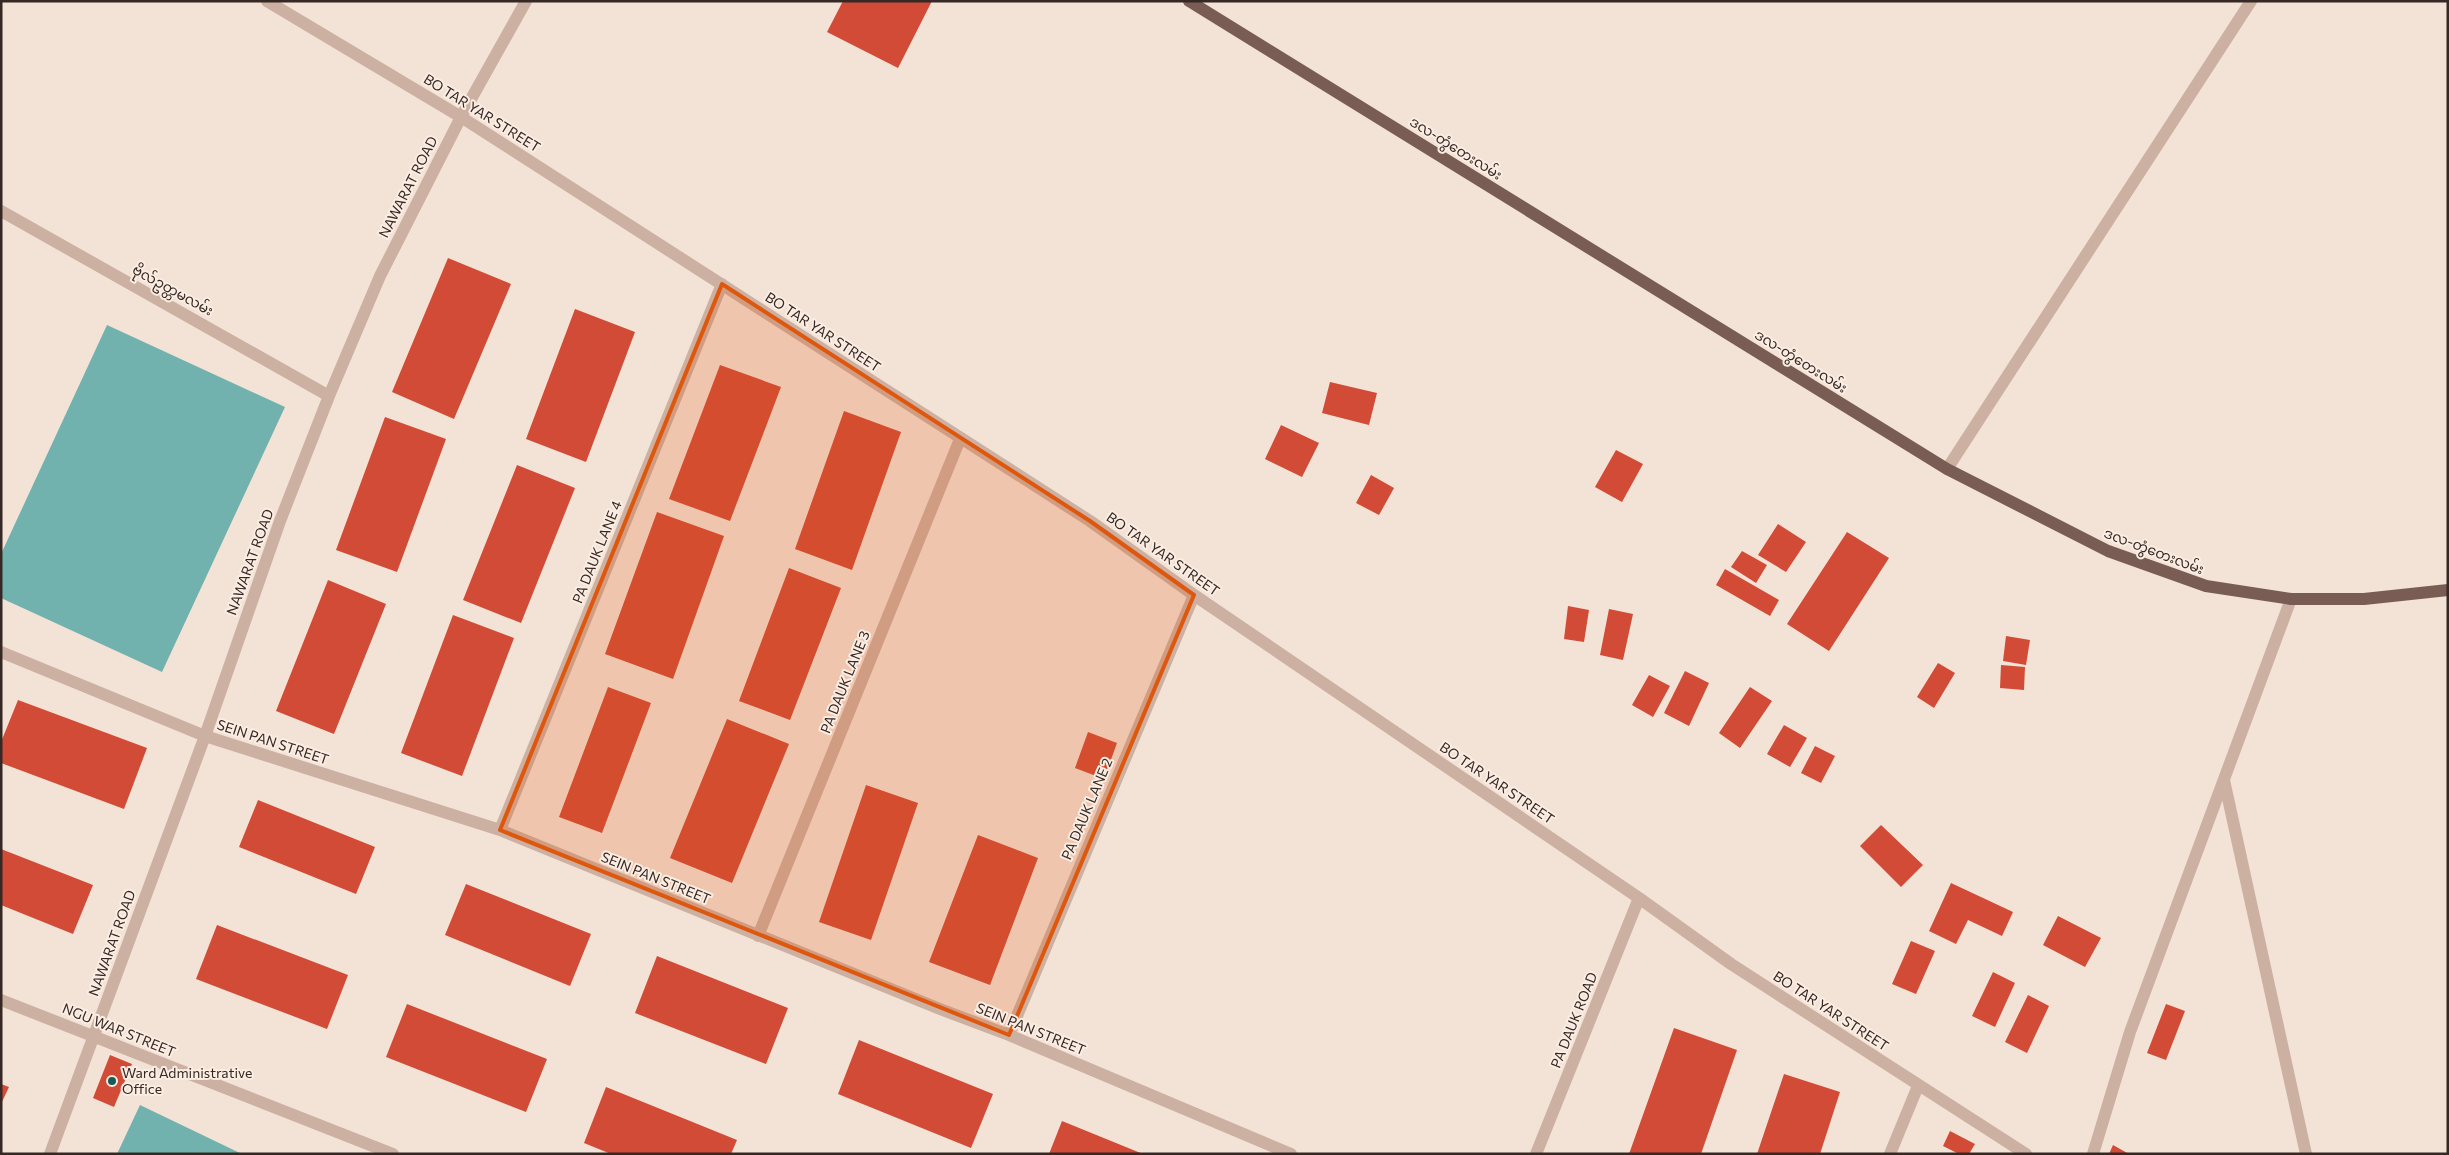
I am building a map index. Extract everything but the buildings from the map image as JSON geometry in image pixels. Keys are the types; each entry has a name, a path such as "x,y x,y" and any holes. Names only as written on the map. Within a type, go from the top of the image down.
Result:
{"main road":[{"name":"ဒလ-တွံတေးလမ်း","path":"1189,1 1947,469 2108,550 2206,586 2291,599 2364,599 2448,590"}],"street":[{"name":"BO TAR YAR STREET","path":"267,1 462,117 1090,521 1194,595 1639,898 1731,964 2026,1154"},
{"name":"NAWARAT ROAD","path":"50,1154 95,1037 205,736 280,521 329,396 380,276 462,117 526,1"},
{"path":"1947,469 2251,1"},
{"name":"ဗိုလ်ဥတ္တမလမ်း","path":"1,211 329,396"},
{"name":"PA DAUK LANE 4","path":"500,830 722,284"},
{"name":"PA DAUK LANE 3","path":"758,936 960,439"},
{"name":"PA DAUK LANE 2","path":"1009,1035 1194,595"},
{"path":"2093,1154 2130,1032 2291,599"},
{"name":"SEIN PAN STREET","path":"1,652 205,736 500,830 758,936 1009,1035 1291,1154"},
{"path":"2224,780 2306,1154"},
{"name":"PA DAUK ROAD","path":"1536,1154 1639,898"},
{"name":"NGU WAR STREET","path":"1,1000 393,1154"},
{"path":"1890,1154 1918,1086"}],"highlighted area":[{"path":"722,284 1090,521 1194,595 1009,1035 500,830"}],"water":[{"path":"107,325 285,407 162,672 1,598 1,554"},
{"path":"140,1105 242,1154 117,1154"}],"place":[{"name":"Ward Administrative Office","path":"112,1081"}]}
